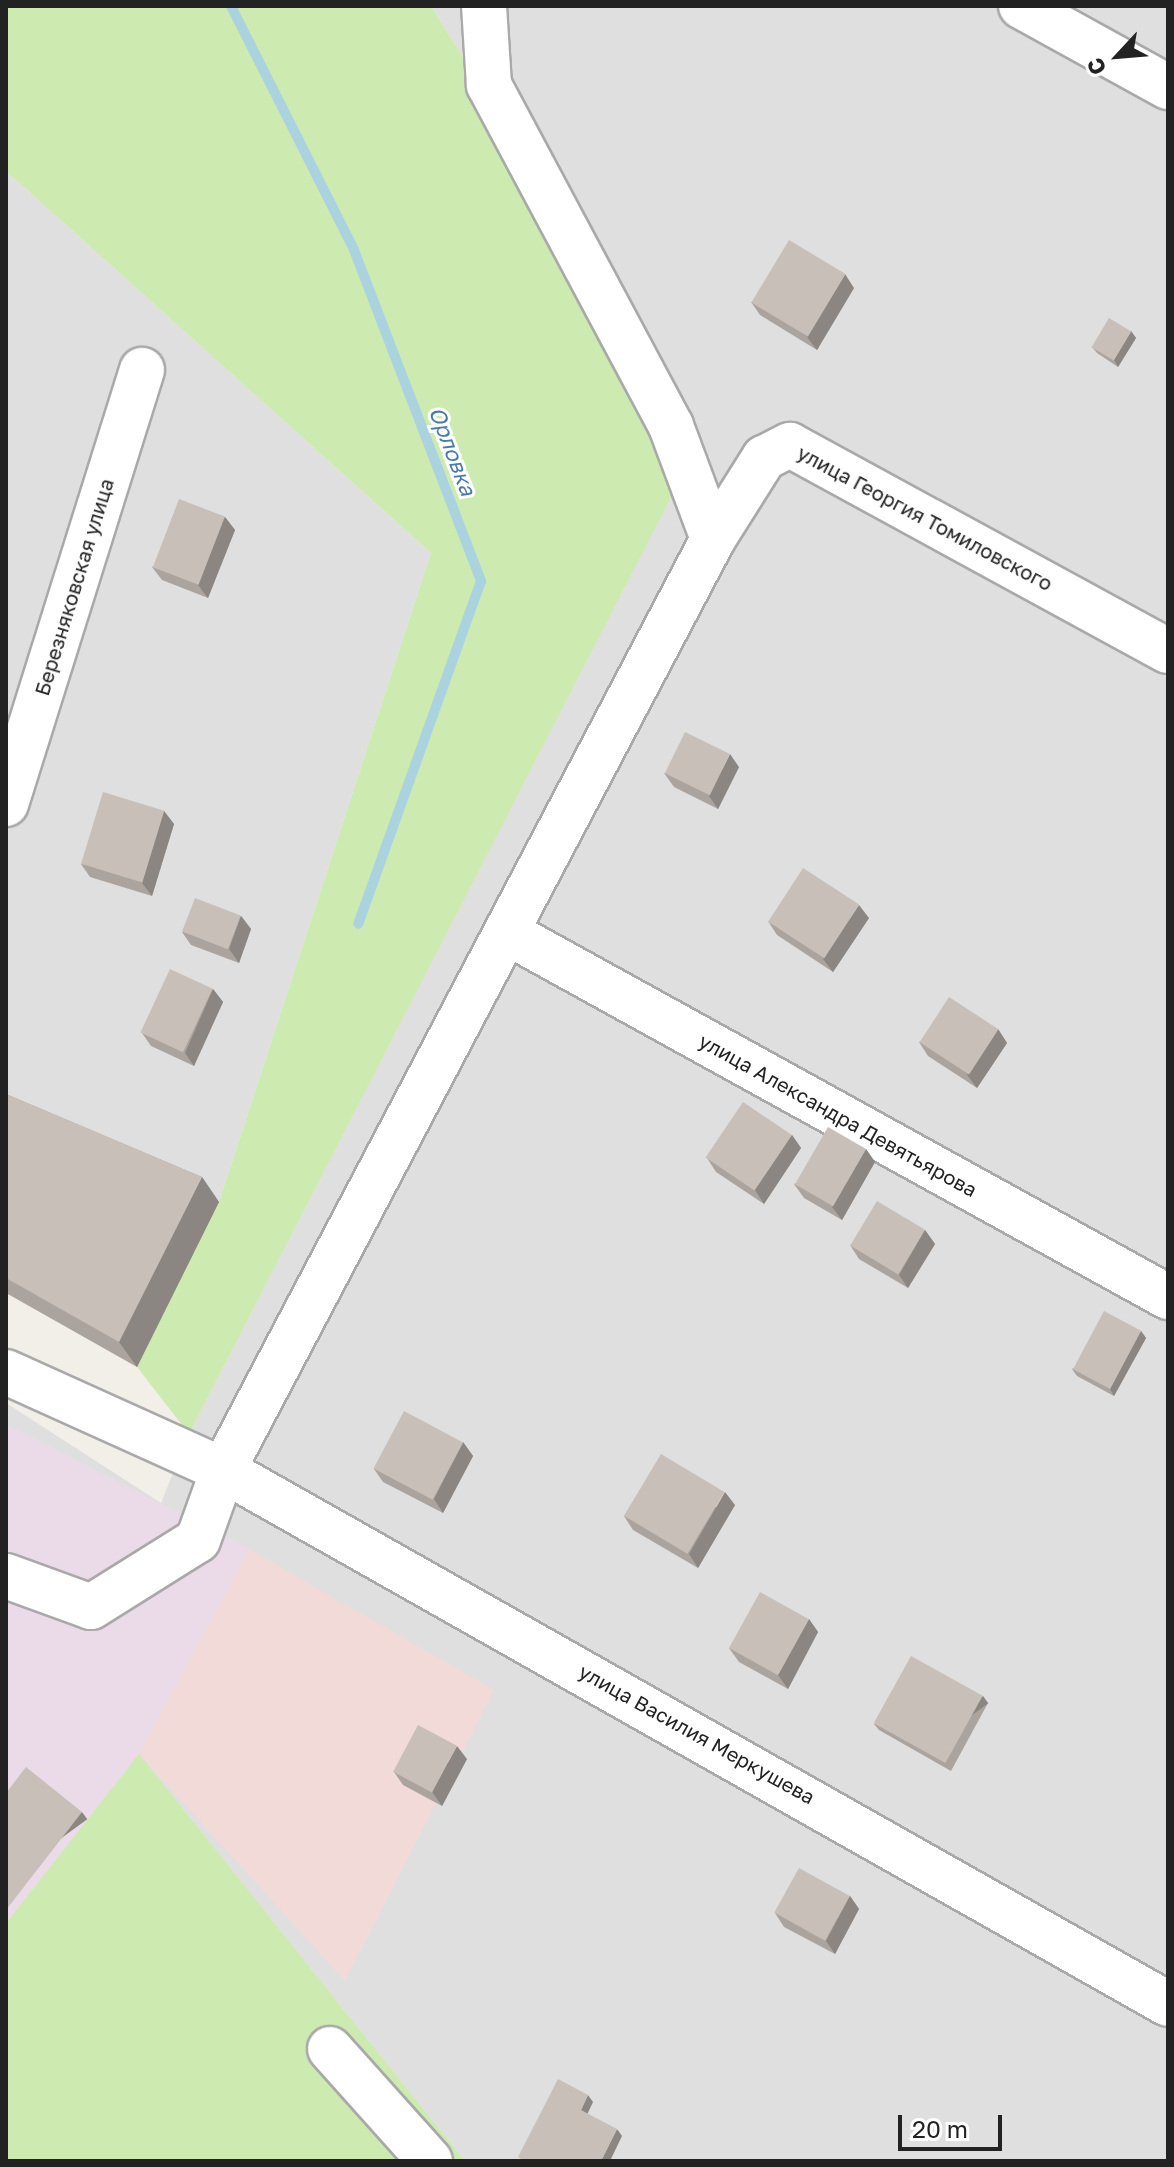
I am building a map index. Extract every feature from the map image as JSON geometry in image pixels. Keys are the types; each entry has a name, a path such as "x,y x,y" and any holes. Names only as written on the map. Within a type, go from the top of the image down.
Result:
{"street":[{"path":"6,1576 91,1607 198,1540 223,1470 713,539 671,426 489,85 484,6"},
{"path":"1021,6 1168,87"},
{"name":"Березняковская улица","path":"6,804 142,370"},
{"name":"улица Георгия Томиловского","path":"713,539 764,458 790,445 1168,651"},
{"name":"улица Александра Девятьярова","path":"508,933 1168,1297"},
{"name":"улица Василия Меркушева","path":"6,1372 223,1470 1168,2004"},
{"path":"330,2049 430,2161"}],"shaded area":[{"path":"431,6 1168,6 1168,2161 465,2161 139,1755 6,1923 6,1403 161,1503 189,1434 700,439"},
{"path":"6,171 431,553 219,1202 137,1367 6,1288"},
{"path":"6,1424 249,1549 139,1754 6,1923"},
{"path":"249,1549 494,1690 345,1981 139,1754"}],"green space":[{"path":"6,6 431,6 701,439 189,1434 137,1367 219,1202 431,553 6,171"},
{"path":"139,1754 465,2161 6,2161 6,1923"}],"building":[{"path":"789,240 846,274 808,337 751,303"},
{"path":"1109,318 1131,331 1114,361 1091,347"},
{"path":"179,499 225,517 199,585 153,567"},
{"path":"685,732 730,754 710,795 665,773"},
{"path":"103,792 164,811 142,882 81,864"},
{"path":"803,868 859,904 824,958 768,922"},
{"path":"195,898 241,916 228,949 182,932"},
{"path":"170,969 213,989 183,1052 140,1032"},
{"path":"949,997 998,1029 969,1074 920,1042"},
{"path":"6,1094 202,1177 119,1342 6,1278"},
{"path":"743,1102 792,1135 754,1191 706,1158"},
{"path":"828,1127 866,1149 833,1206 795,1184"},
{"path":"877,1201 925,1230 898,1274 850,1246"},
{"path":"1104,1311 1141,1331 1110,1389 1073,1369"},
{"path":"404,1411 463,1442 433,1500 373,1468"},
{"path":"661,1454 724,1492 687,1554 624,1516"},
{"path":"760,1592 809,1619 778,1675 729,1648"},
{"path":"911,1656 983,1696 945,1763 874,1723"},
{"path":"418,1725 457,1746 432,1792 393,1772"},
{"path":"26,1767 82,1812 6,1910 6,1793"},
{"path":"799,1868 850,1896 825,1941 774,1913"},
{"path":"558,2079 588,2095 581,2110 617,2129 601,2161 525,2161 518,2157"}],"waterway":[{"name":"Орловка","path":"231,6 354,250 481,581 358,924"}]}
